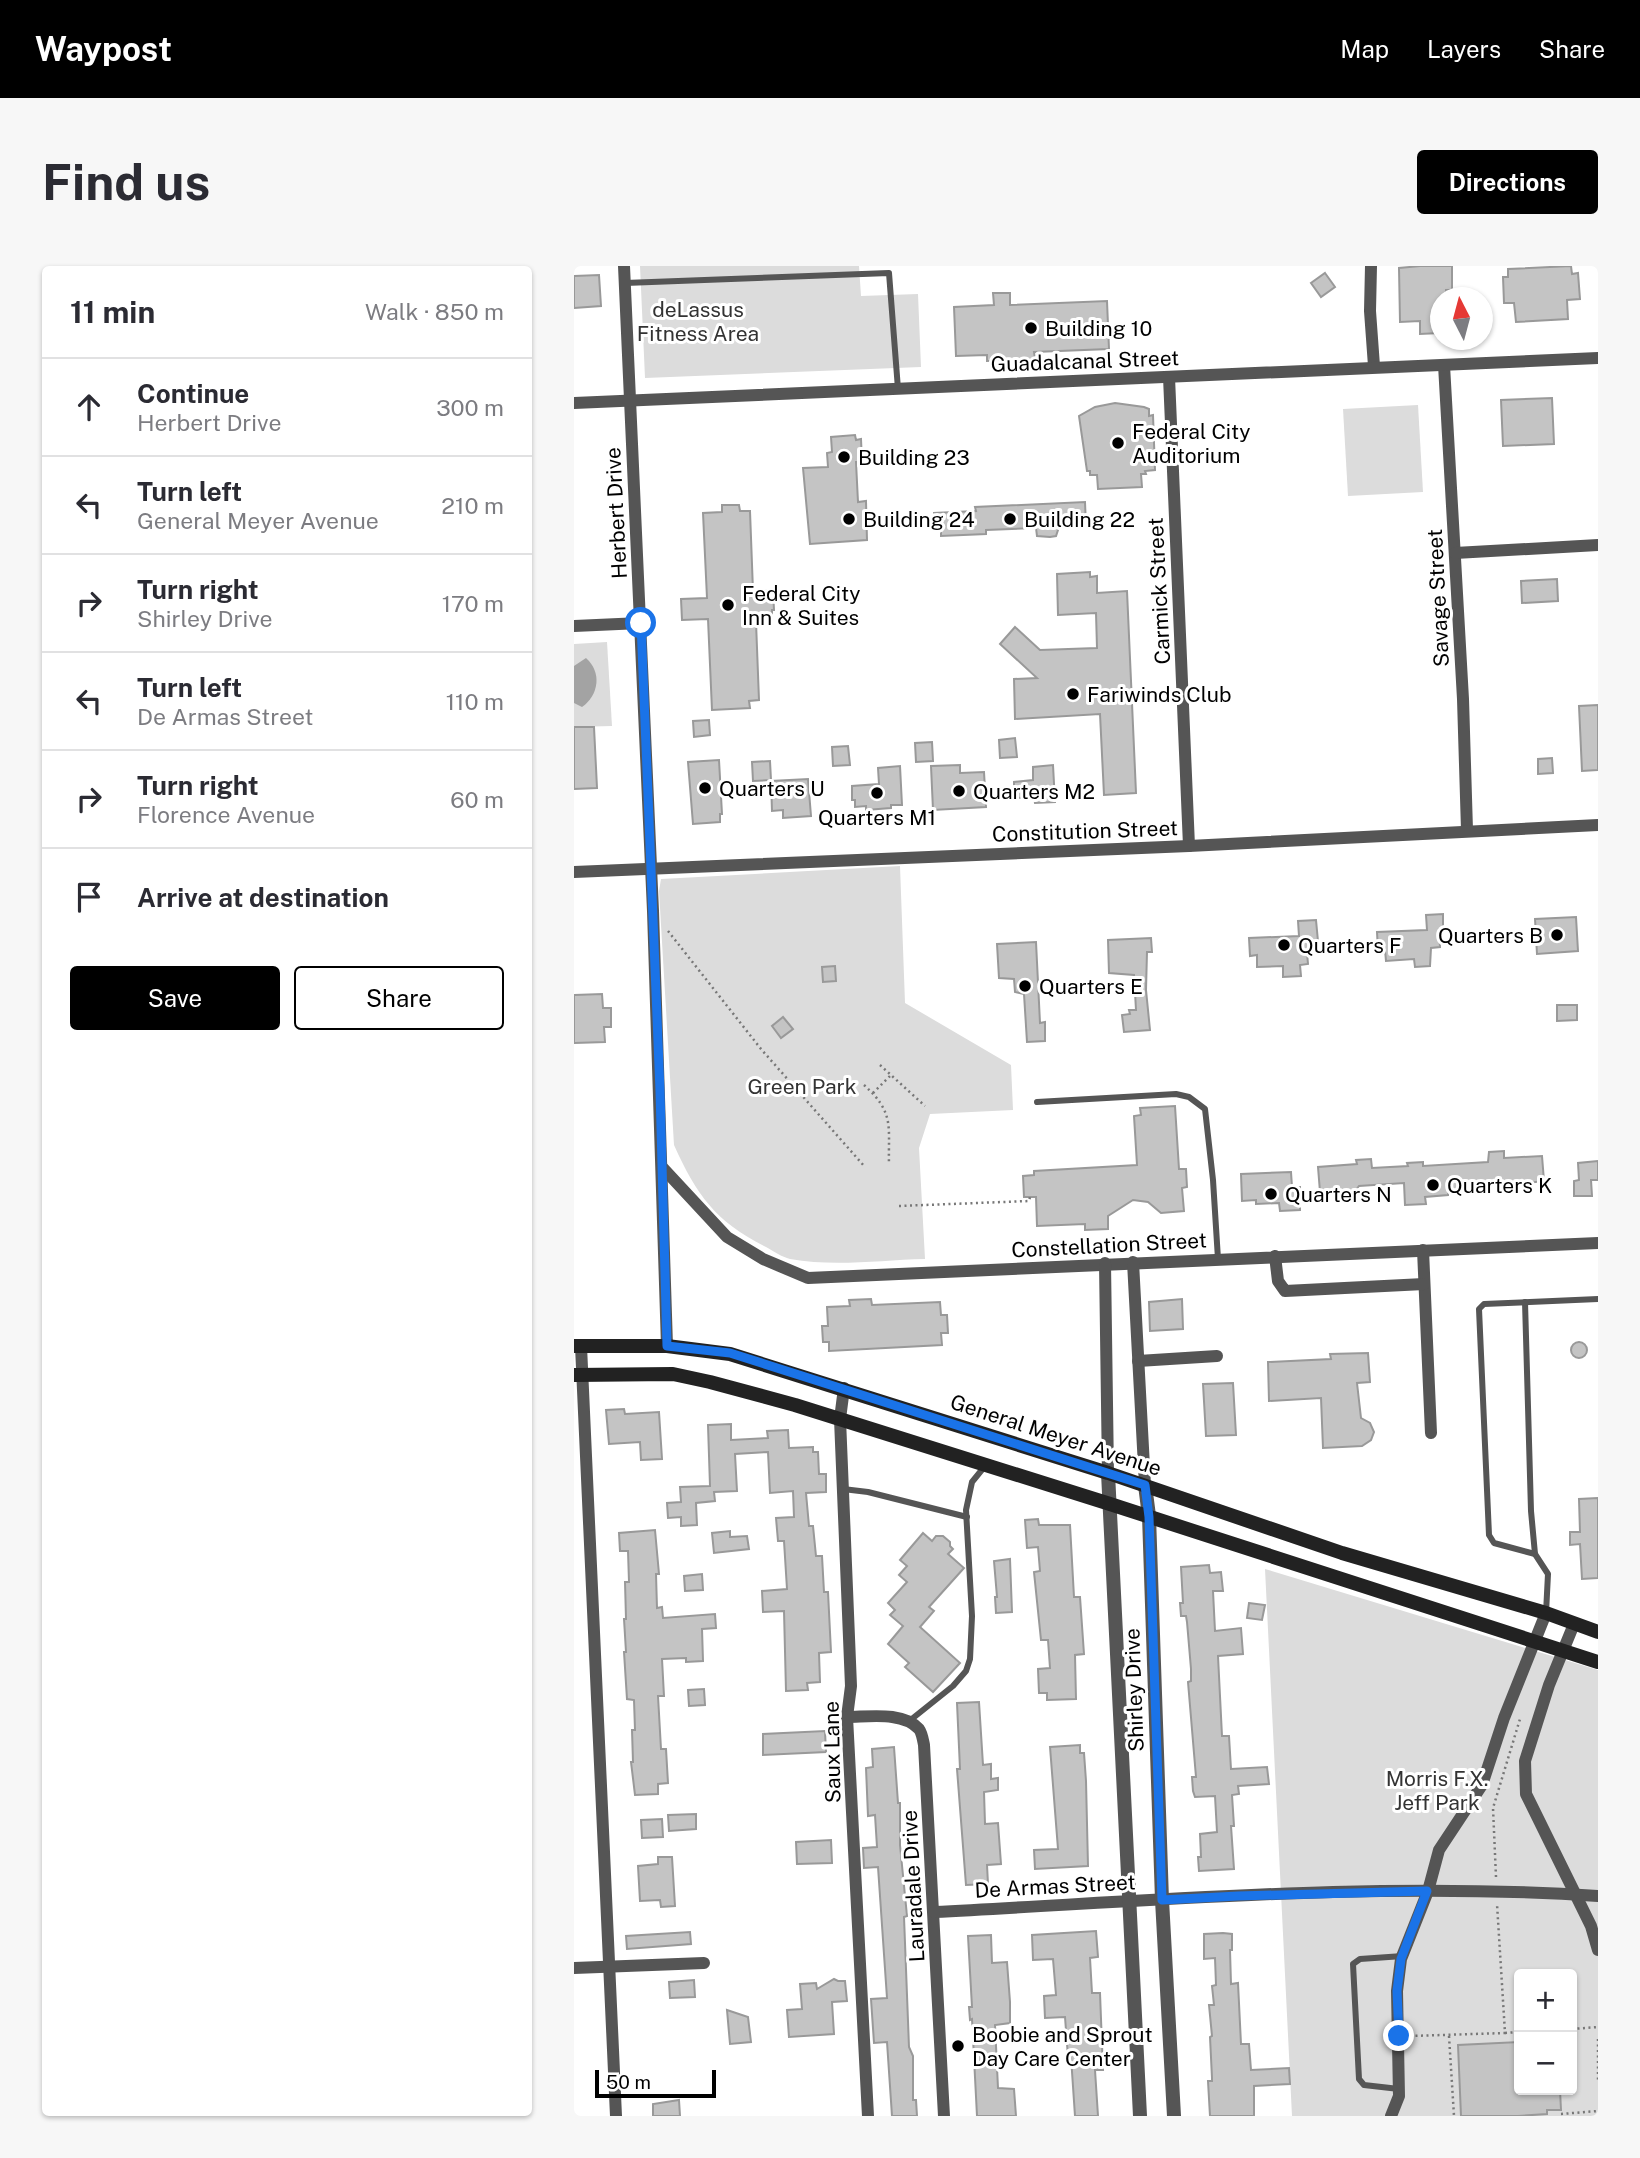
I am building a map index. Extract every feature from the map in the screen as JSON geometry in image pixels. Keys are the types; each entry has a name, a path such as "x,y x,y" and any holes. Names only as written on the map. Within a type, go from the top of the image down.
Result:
{"main road":[{"name":"General Meyer Avenue","path":"578,1346 667,1346 730,1353 1145,1485 1342,1553 1546,1613 1598,1632"},
{"path":"578,1375 673,1374 710,1382 839,1419 1110,1504 1598,1662"}],"street":[{"name":"Herbert Drive","path":"624,266 652,868 667,1346"},
{"path":"1371,266 1370,311 1374,366"},
{"name":"Guadalcanal Street","path":"574,403 1598,358"},
{"name":"Savage Street","path":"1444,365 1467,830"},
{"name":"Carmick Street","path":"1169,377 1189,846"},
{"path":"1455,553 1598,545"},
{"path":"574,626 641,623"},
{"name":"Constitution Street","path":"574,872 1189,846 1598,825"},
{"name":"Constellation Street","path":"662,1167 727,1237 763,1259 808,1278 1598,1243"},
{"path":"1423,1251 1431,1433"},
{"path":"1275,1256 1278,1281 1285,1291 1424,1284"},
{"name":"Shirley Drive","path":"1133,1262 1149,1517 1162,1900 1174,2116"},
{"name":"Shirley Drive","path":"1105,1263 1108,1473 1140,2116"},
{"path":"578,1346 616,2116"},
{"path":"1138,1362 1217,1356"},
{"name":"Saux Lane","path":"844,1388 839,1419 851,1686 847,1717 868,2116"},
{"path":"1391,2116 1399,2096 1397,1991 1403,1956 1439,1850 1449,1831 1469,1808 1482,1786 1546,1613"},
{"path":"1574,1624 1549,1685 1525,1761 1526,1794 1591,1926 1598,1950"},
{"path":"847,1717 893,1717 908,1722"},
{"name":"Lauradale Drive","path":"908,1722 920,1731 924,1745 944,2116"},
{"name":"De Armas Street","path":"934,1912 1238,1896 1427,1891 1598,1896"},
{"path":"574,1968 704,1963"}],"lane":[{"path":"625,283 889,273 898,389"},
{"path":"1037,1102 1176,1094 1189,1097 1205,1109 1218,1259"},
{"path":"1535,1554 1494,1543 1489,1535 1479,1309 1484,1304 1598,1299"},
{"path":"1525,1302 1531,1511 1535,1554 1548,1574 1546,1613"},
{"path":"908,1722 953,1686 966,1671 970,1659 972,1616 968,1494 972,1482 986,1465"},
{"path":"843,1489 868,1492 967,1517"},
{"path":"1399,2089 1364,2085 1359,2079 1353,1964 1360,1959 1403,1956"}],"path":[{"path":"664,925 761,1049 864,1167"},
{"path":"880,1065 925,1106"},
{"path":"873,1093 891,1075"},
{"path":"864,1085 887,1112 889,1165"},
{"path":"899,1206 1030,1201 1030,1197"},
{"path":"1577,2029 1598,2027"},
{"path":"1506,2033 1514,2032"},
{"path":"1449,2034 1454,2116"},
{"path":"1598,2039 1598,2083"},
{"path":"1561,2114 1598,2112"}],"green space":[{"name":"deLassus Fitness Area","path":"640,266 859,266 861,296 918,294 921,367 645,378"},
{"path":"1418,405 1423,492 1348,496 1343,409"},
{"path":"607,642 612,726 574,727 574,644"},
{"name":"Green Park","path":"900,866 905,1003 1011,1065 1013,1110 930,1114 919,1148 925,1259 840,1263 790,1259 749,1238 721,1217 700,1193 674,1145 659,891 661,879"},
{"name":"Morris F.X. Jeff Park","path":"1265,1569 1598,1670 1598,2116 1292,2116"}],"shaded area":[{"path":"586,658 595,670 596,683 592,696 582,707 574,703 574,666"}],"building":[{"path":"1452,266 1452,287 1430,287 1430,334 1420,334 1420,321 1400,322 1399,268"},
{"path":"1571,266 1572,274 1578,273 1580,299 1567,300 1568,319 1516,322 1514,303 1504,303 1503,277 1508,277 1508,269"},
{"path":"1325,273 1335,287 1321,297 1311,283"},
{"path":"599,275 601,306 574,308 574,276"},
{"name":"Building 10","path":"993,293 1010,293 1010,305 1107,301 1109,349 1034,352 1035,359 987,361 987,355 956,356 954,307 994,305"},
{"path":"1552,398 1554,444 1503,446 1501,400"},
{"name":"Federal City Auditorium","path":"1115,403 1144,407 1149,409 1149,416 1153,415 1155,470 1141,474 1142,487 1098,489 1097,475 1090,475 1090,471 1087,471 1079,416 1095,407"},
{"path":"855,435 856,440 861,439 862,462 856,462 858,502 866,501 867,540 810,544 803,468 828,467 827,453 832,452 831,437"},
{"name":"Building 22","path":"1085,502 1086,526 1059,527 1056,536 1037,536 1036,528 986,530 986,534 941,536 941,529 934,529 934,513 976,511 975,507"},
{"name":"Federal City Inn & Suites","path":"722,505 739,505 740,511 750,511 753,591 773,590 774,610 772,621 756,622 759,700 749,701 750,708 712,710 708,619 682,620 681,599 707,598 703,513 722,512"},
{"name":"Fariwinds Club","path":"1090,572 1090,577 1097,576 1097,593 1127,591 1136,793 1104,795 1100,714 1015,719 1014,679 1037,678 1000,644 1015,627 1040,650 1097,648 1096,613 1058,615 1057,574"},
{"path":"1557,579 1558,601 1522,603 1521,581"},
{"path":"1598,705 1598,770 1582,771 1579,706"},
{"path":"709,720 710,735 694,737 693,721"},
{"path":"574,727 594,727 597,788 574,789"},
{"path":"1015,738 1017,757 1000,758 999,740"},
{"path":"932,742 933,761 916,762 915,743"},
{"path":"848,746 850,765 833,766 832,747"},
{"path":"1552,758 1553,773 1538,774 1538,759"},
{"name":"Quarters U","path":"719,760 722,814 720,822 693,824 688,762"},
{"path":"770,761 771,780 753,781 752,762"},
{"name":"Quarters M2","path":"960,765 960,773 984,772 986,807 933,810 931,766"},
{"path":"1053,765 1055,802 1035,803 1034,797 1014,798 1014,782 1033,780 1033,767"},
{"name":"Quarters M1","path":"900,766 902,805 866,810 866,806 855,807 852,786 879,784 878,768"},
{"path":"808,779 811,816 783,818 783,810 772,811 771,781"},
{"path":"1443,914 1443,929 1439,929 1440,947 1431,948 1430,966 1415,967 1414,959 1386,961 1385,950 1378,951 1377,932 1427,930 1426,915"},
{"name":"Quarters B","path":"1576,917 1578,951 1537,954 1535,919"},
{"name":"Quarters F","path":"1316,920 1319,952 1307,953 1308,964 1300,965 1301,976 1283,977 1283,966 1257,967 1257,955 1250,956 1249,938 1299,936 1298,921"},
{"path":"1151,938 1152,952 1147,952 1146,990 1150,1030 1124,1032 1122,1015 1130,1014 1129,1010 1136,1010 1134,975 1109,973 1108,940"},
{"name":"Quarters E","path":"1036,942 1040,1023 1045,1022 1045,1041 1027,1042 1024,994 1015,992 1014,979 999,978 997,944"},
{"path":"835,966 836,981 823,982 822,967"},
{"path":"602,994 603,1008 611,1008 611,1027 604,1027 605,1042 574,1043 574,995"},
{"path":"1557,1005 1577,1005 1577,1020 1557,1021"},
{"path":"783,1017 793,1029 781,1038 772,1026"},
{"path":"1175,1106 1179,1169 1186,1169 1187,1187 1182,1188 1184,1211 1161,1213 1148,1202 1133,1200 1108,1216 1108,1229 1085,1230 1085,1224 1037,1226 1036,1197 1024,1197 1023,1176 1034,1175 1034,1171 1137,1165 1134,1116 1141,1115 1140,1108"},
{"path":"1504,1151 1504,1158 1542,1156 1544,1181 1512,1185 1512,1182 1503,1181 1462,1183 1462,1190 1448,1191 1448,1195 1425,1197 1426,1204 1405,1205 1404,1183 1320,1192 1318,1167 1357,1164 1356,1160 1371,1159 1372,1168 1408,1166 1407,1163 1423,1162 1423,1166 1488,1162 1489,1152"},
{"path":"1598,1161 1598,1180 1591,1180 1592,1196 1574,1196 1574,1181 1579,1180 1578,1163"},
{"name":"Quarters N","path":"1291,1172 1292,1187 1300,1187 1300,1210 1280,1211 1279,1203 1256,1204 1256,1200 1242,1201 1241,1174"},
{"path":"871,1299 872,1305 940,1302 941,1315 947,1315 948,1333 941,1333 942,1345 829,1351 829,1342 823,1342 822,1326 828,1326 827,1307 850,1306 849,1300"},
{"path":"1182,1299 1183,1329 1150,1331 1149,1302"},
{"path":"1576,1342 1582,1342 1587,1350 1585,1356 1576,1358 1571,1353 1571,1347"},
{"path":"1368,1353 1370,1382 1357,1383 1361,1418 1370,1423 1374,1432 1371,1440 1362,1446 1323,1448 1321,1398 1269,1401 1268,1362 1331,1359 1330,1354"},
{"path":"1233,1383 1236,1435 1206,1436 1203,1384"},
{"path":"624,1409 625,1414 659,1412 662,1459 641,1460 640,1442 609,1444 606,1410"},
{"path":"731,1424 731,1440 768,1438 767,1431 788,1430 789,1448 813,1447 813,1452 818,1452 819,1474 826,1474 826,1492 806,1493 809,1526 813,1526 816,1556 822,1556 824,1592 828,1592 831,1652 819,1653 820,1682 807,1683 808,1690 786,1691 784,1611 763,1612 762,1591 787,1589 784,1541 778,1541 776,1518 794,1517 793,1491 770,1493 768,1452 735,1454 737,1491 714,1492 715,1501 696,1503 697,1525 681,1526 681,1517 668,1518 667,1503 681,1502 680,1487 710,1486 708,1425"},
{"path":"1598,1498 1598,1578 1582,1579 1580,1544 1570,1545 1570,1532 1580,1532 1579,1499"},
{"path":"1038,1519 1039,1525 1070,1525 1074,1597 1080,1597 1084,1654 1075,1655 1076,1699 1047,1700 1047,1693 1039,1693 1038,1669 1050,1668 1048,1640 1041,1640 1034,1572 1040,1571 1038,1547 1027,1548 1025,1520"},
{"path":"655,1530 659,1574 656,1574 657,1608 662,1607 663,1618 715,1614 716,1628 702,1629 703,1661 686,1662 686,1658 662,1659 664,1696 658,1696 661,1749 666,1749 668,1783 658,1784 658,1794 635,1795 631,1762 632,1730 635,1730 634,1700 627,1699 624,1652 625,1582 629,1582 628,1551 620,1551 619,1533"},
{"path":"730,1531 730,1537 747,1536 749,1549 714,1553 712,1533"},
{"path":"923,1533 932,1541 936,1536 943,1536 953,1549 948,1554 964,1568 929,1607 934,1611 920,1627 960,1663 933,1692 905,1667 909,1663 888,1644 903,1626 890,1615 895,1610 888,1603 907,1582 899,1575 907,1566 900,1560"},
{"path":"1010,1559 1012,1612 996,1613 994,1561"},
{"path":"1209,1565 1210,1573 1221,1572 1223,1591 1213,1591 1215,1631 1241,1628 1243,1654 1218,1656 1222,1736 1229,1736 1231,1769 1267,1767 1269,1784 1238,1786 1239,1794 1232,1795 1234,1869 1199,1871 1200,1834 1217,1832 1215,1796 1195,1797 1193,1791 1192,1777 1196,1777 1188,1682 1191,1681 1191,1669 1186,1616 1181,1616 1181,1567"},
{"path":"702,1574 703,1590 685,1591 684,1576"},
{"path":"1249,1603 1265,1605 1262,1620 1247,1618"},
{"path":"704,1689 705,1705 689,1706 688,1690"},
{"path":"979,1702 983,1765 991,1764 991,1779 998,1778 998,1790 984,1792 985,1824 998,1823 1001,1864 987,1865 988,1884 966,1885 957,1769 960,1769 957,1703"},
{"path":"825,1731 826,1752 763,1755 763,1734"},
{"path":"1080,1745 1080,1753 1084,1753 1086,1781 1088,1866 1035,1869 1034,1850 1058,1849 1050,1747"},
{"path":"894,1747 907,1916 904,1917 909,2047 913,2056 913,2100 916,2100 917,2116 892,2116 887,2042 874,2043 871,1999 887,1998 878,1867 864,1868 863,1848 877,1847 875,1815 868,1816 866,1768 873,1767 872,1749"},
{"path":"696,1814 696,1829 669,1831 668,1815"},
{"path":"662,1819 663,1837 642,1838 641,1820"},
{"path":"831,1840 832,1863 797,1864 796,1842"},
{"path":"658,1857 672,1857 675,1906 661,1907 660,1900 640,1901 638,1866 658,1864"},
{"path":"1096,1931 1098,1957 1090,1958 1092,1993 1100,1993 1103,2070 1095,2070 1098,2116 1075,2116 1065,2017 1045,2018 1044,1996 1056,1995 1053,1959 1033,1960 1032,1935"},
{"path":"690,1932 691,1944 627,1949 626,1936"},
{"path":"1204,1934 1232,1934 1231,1984 1238,1983 1241,2044 1249,2044 1251,2070 1289,2068 1290,2084 1254,2086 1254,2116 1210,2116 1208,2081 1212,2081 1212,2036 1209,2005 1214,2005 1212,1986 1216,1985 1215,1958 1204,1959"},
{"path":"991,1935 992,1963 1007,1962 1010,2002 1010,2023 995,2025 998,2088 1014,2089 1016,2116 977,2116 972,2019 970,2020 969,2007 972,2007 968,1936"},
{"path":"834,1979 845,1981 847,2001 832,2002 834,2034 789,2037 787,2010 802,2009 800,1984 816,1983 817,1989"},
{"path":"694,1980 695,1997 670,1998 669,1982"},
{"path":"727,2010 748,2017 751,2042 730,2044"},
{"path":"1514,2042 1514,2095 1560,2095 1561,2110 1518,2116 1461,2116 1458,2045"},
{"path":"679,2100 680,2116 653,2116 653,2104"}],"place":[{"name":"Building 10","path":"1031,328"},
{"name":"Federal City Auditorium","path":"1118,443"},
{"name":"Building 23","path":"844,457"},
{"name":"Building 24","path":"849,519"},
{"name":"Building 22","path":"1010,519"},
{"name":"Federal City Inn & Suites","path":"728,605"},
{"name":"Fariwinds Club","path":"1073,694"},
{"name":"Quarters U","path":"705,788"},
{"name":"Quarters M2","path":"959,791"},
{"name":"Quarters M1","path":"877,793"},
{"name":"Quarters B","path":"1557,935"},
{"name":"Quarters F","path":"1284,945"},
{"name":"Quarters E","path":"1025,986"},
{"name":"Quarters K","path":"1433,1185"},
{"name":"Quarters N","path":"1271,1194"},
{"name":"Boobie and Sprout Day Care Center","path":"958,2046"}],"route":[{"path":"641,623 652,868 667,1346 730,1353 1145,1485 1149,1517 1162,1900 1427,1891 1401,1959 1397,1991 1399,2036"}]}
